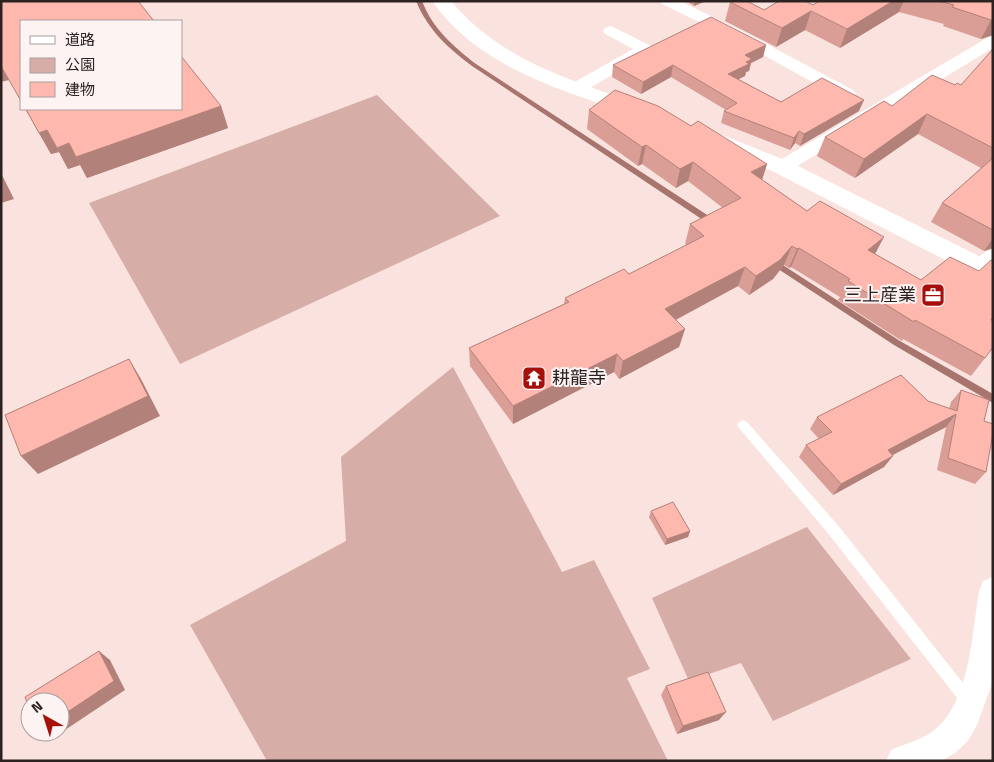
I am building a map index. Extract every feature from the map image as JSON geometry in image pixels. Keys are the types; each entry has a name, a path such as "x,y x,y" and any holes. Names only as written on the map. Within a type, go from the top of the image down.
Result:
{"street":[{"path":"441,1 457,22 496,53 522,66 656,117"},
{"path":"667,1 742,37 877,111"},
{"path":"577,88 645,49 611,31"},
{"path":"782,167 993,41"},
{"path":"698,133 782,167 989,266"},
{"path":"902,761 945,741 962,722 975,696 993,591"}],"lane":[{"path":"743,424 832,528 971,704"}],"green space":[{"path":"377,95 500,216 180,364 89,203"},
{"path":"453,367 562,572 594,560 650,669 627,678 668,761 267,761 190,625 346,541 341,457"},
{"path":"807,527 911,659 773,721 741,663 689,681 652,598"}],"building":[{"path":"1,1 138,1 153,20 20,20 20,99 1,66"},
{"path":"731,1 747,1 764,10 779,1 805,1 813,5 819,1 893,1 847,29 811,11 782,28"},
{"path":"939,1 993,1 993,20 952,7 954,5"},
{"path":"711,17 766,45 745,55 752,59 746,62 749,64 728,74 781,102 822,78 864,100 804,134 799,131 794,138 724,111 737,103 673,65 643,82 613,65"},
{"path":"993,49 993,148 927,114 864,159 825,137 884,101 892,106 932,75 955,85 957,83 961,85"},
{"path":"182,57 221,106 76,157 69,143 57,148 47,130 39,133 27,110 182,110"},
{"path":"615,90 658,106 691,126 698,121 767,164 751,172 807,211 820,201 884,237 868,250 921,280 950,257 979,271 991,260 993,261 993,317 991,320 993,321 993,347 985,358 915,320 914,322 848,281 850,279 799,248 797,249 792,246 780,260 756,276 745,267 665,309 685,329 623,361 617,354 513,406 469,348 569,302 565,298 624,269 629,274 704,236 690,224 741,198 693,162 680,169 646,145 642,147 589,110"},
{"path":"993,158 993,230 942,203"},
{"path":"129,359 148,396 21,456 5,415"},
{"path":"901,375 928,401 957,411 961,390 989,400 984,421 993,424 993,433 986,472 948,458 956,414 888,450 893,456 841,484 806,445 832,432 817,417"},
{"path":"673,502 690,531 667,539 651,511"},
{"path":"99,651 114,681 70,710 70,692 33,692"},
{"path":"708,672 726,712 683,726 666,686"}],"waterway":[{"path":"419,1 428,21 434,29 474,65 715,224"},
{"path":"772,261 897,343 993,399"}],"place":[{"name":"三上産業","path":"933,295"},
{"name":"耕龍寺","path":"534,378"}]}
